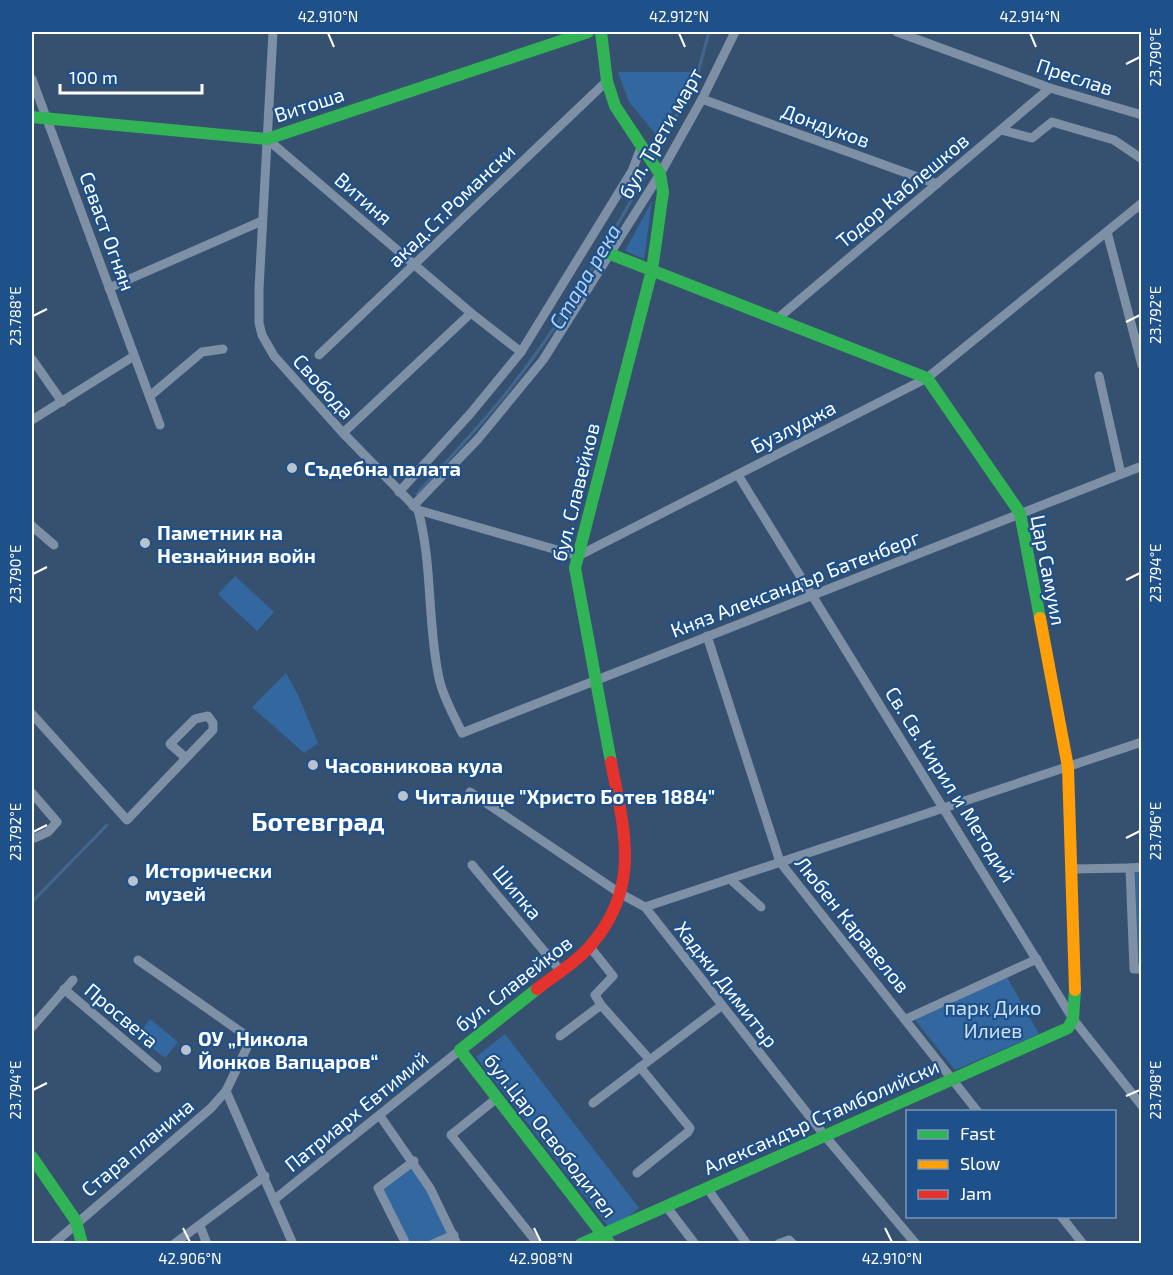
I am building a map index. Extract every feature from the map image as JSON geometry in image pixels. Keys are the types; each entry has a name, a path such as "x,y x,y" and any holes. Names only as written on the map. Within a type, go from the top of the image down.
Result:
{"street":[{"name":"Свобода","path":"273,32 258,311 262,335 274,356 415,508"},
{"name":"Витоша","path":"32,117 267,139 588,32"},
{"path":"601,32 607,81 615,105 657,170"},
{"name":"бул. Трети март","path":"415,508 478,439 536,369 610,254 657,170 702,99 735,32"},
{"name":"Преслав","path":"897,32 1050,88 1142,115"},
{"name":"Севаст Огнян","path":"32,79 160,425"},
{"name":"акад.Ст.Романски","path":"319,356 607,81"},
{"name":"Тодор Каблешков","path":"777,319 1050,88"},
{"name":"Дондуков","path":"702,99 937,184"},
{"path":"1001,130 1032,138 1053,122 1114,140 1142,159"},
{"name":"Витиня","path":"267,139 471,313 521,352"},
{"name":"бул. Трети март","path":"399,492 470,414 521,352 645,149"},
{"name":"бул. Славейков","path":"460,1050 559,969 590,947 610,920 621,894 627,844 574,568 652,270 663,192 657,170"},
{"name":"Бузлуджа","path":"578,556 927,378 1142,203"},
{"path":"109,288 262,221"},
{"path":"1107,232 1142,365"},
{"path":"610,254 927,378"},
{"path":"343,433 471,313"},
{"path":"150,396 202,352 223,349"},
{"path":"32,420 134,356"},
{"path":"32,359 62,402"},
{"path":"1099,376 1121,474"},
{"name":"Цар Самуил","path":"927,378 1020,513 1068,766 1075,1003 1073,1019"},
{"name":"Княз Александър Батенберг","path":"415,508 425,536 438,672 448,703 462,733 707,636 814,597 1142,466"},
{"name":"Св. Св. Кирил и Методий","path":"738,475 945,807 1073,1019 1142,1106"},
{"path":"415,508 578,556"},
{"path":"32,525 54,545"},
{"name":"Любен Каравелов","path":"707,636 780,862 976,1110"},
{"path":"32,714 127,820 213,730 213,723 208,716 195,719 170,744 186,758"},
{"path":"645,907 1142,742"},
{"name":"Хаджи Димитър","path":"470,792 621,894 645,907 825,1136 916,1244"},
{"path":"32,793 57,822 48,832 35,838 32,836"},
{"name":"Шипка","path":"471,865 559,969"},
{"path":"1071,869 1142,867"},
{"path":"1130,868 1134,969 1142,969"},
{"path":"730,879 761,907"},
{"path":"590,947 613,976 596,995 601,1005 650,1060"},
{"path":"906,1019 1037,959"},
{"name":"Стара планина","path":"53,1244 76,1221 202,1116 226,1091 251,1039 138,960"},
{"path":"32,1027 73,980"},
{"name":"Просвета","path":"64,989 157,1068"},
{"path":"560,1036 601,1005"},
{"path":"593,1102 721,1006"},
{"name":"Александър Стамболийски","path":"581,1244 607,1239 666,1206 1068,1028 1073,1019"},
{"name":"бул.Цар Освободител","path":"460,1050 607,1239"},
{"name":"Патриарх Евтимий","path":"275,1199 460,1050"},
{"path":"637,1173 690,1128 640,1067"},
{"path":"226,1091 293,1244"},
{"path":"497,1098 451,1135 538,1244"},
{"path":"380,1116 414,1161 456,1239 433,1244"},
{"path":"32,1157 76,1221 82,1244"},
{"path":"406,1244 378,1188 414,1161"},
{"name":"Патриарх Евтимий","path":"174,1244 265,1176"},
{"path":"707,1188 747,1244"},
{"path":"666,1206 695,1244"},
{"path":"1063,1218 1083,1244"},
{"path":"200,1226 207,1244"},
{"path":"778,1244 789,1240 793,1244"}],"green space":[{"path":"618,72 692,72 659,138 629,102"},
{"path":"652,201 644,259 625,251"},
{"path":"235,576 274,612 257,631 218,594"},
{"path":"286,673 318,743 304,753 252,707"},
{"path":"1135,871 1141,871 1141,964 1137,964"},
{"name":"парк Дико Илиев","path":"1007,977 1039,1034 955,1070 915,1020"},
{"path":"150,1019 178,1042 165,1058 137,1036"},
{"path":"505,1034 639,1208 611,1230 476,1057"},
{"path":"413,1164 451,1234 428,1243 410,1243 382,1188"}],"waterway":[{"name":"Стара река","path":"654,158 697,76 709,32"},
{"name":"Стара река","path":"417,494 490,413 547,339 593,266 650,167"},
{"name":"Стара река","path":"32,902 107,825"}],"traffic: fast":[{"path":"32,117 267,139 588,32"},
{"path":"601,32 607,81 615,106 660,174 663,192 652,270 575,568 611,762"},
{"path":"610,254 927,378 1020,513 1040,618"},
{"path":"537,989 460,1050 610,1244"},
{"path":"581,1244 1068,1028 1073,1019 1075,990"},
{"path":"32,1157 76,1221 82,1244"}],"traffic: slow":[{"path":"1040,618 1068,767 1075,990"}],"traffic: jam":[{"path":"537,989 573,963 591,945 607,923 617,901 623,879 625,857 621,811 611,762"}],"place":[{"name":"Съдебна палата","path":"292,468"},
{"name":"Паметник на Незнайния войн","path":"145,543"},
{"name":"Часовникова кула","path":"313,765"},
{"name":"Читалище \"Христо Ботев 1884\"","path":"403,796"},
{"name":"Исторически музей","path":"133,881"},
{"name":"ОУ „Никола Йонков Вапцаров“","path":"186,1050"}],"district":[{"name":"Ботевград","path":"318,820"}]}
